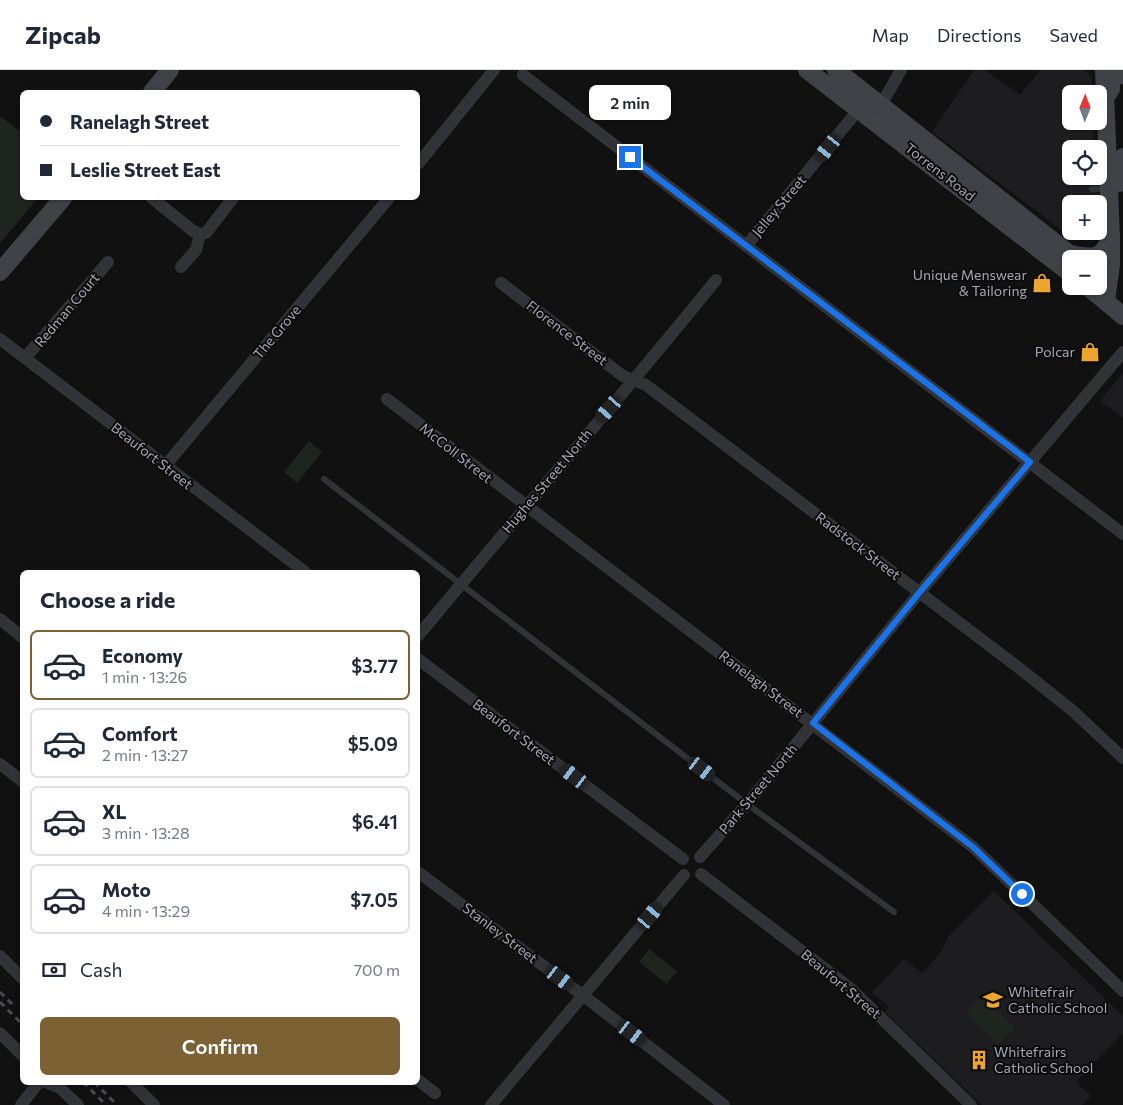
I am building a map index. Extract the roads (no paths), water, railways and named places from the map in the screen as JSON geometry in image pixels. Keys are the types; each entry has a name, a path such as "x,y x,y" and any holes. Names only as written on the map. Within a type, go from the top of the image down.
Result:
{"main road":[{"path":"154,90 170,70"},
{"name":"Torrens Road","path":"807,70 870,103 1065,250"},
{"name":"Torrens Road","path":"836,70 870,103 1062,266"},
{"path":"1123,70 1123,79"},
{"path":"1102,72 1104,85"},
{"path":"1108,94 1111,89 1111,80 1115,76 1123,75"},
{"path":"1104,130 1101,189 1111,237 1110,291 1123,316"},
{"path":"1110,291 1120,279 1118,162 1123,158"},
{"path":"0,272 61,200"},
{"path":"1105,250 1111,237"}],"street":[{"path":"420,162 494,70"},
{"name":"Jelley Street","path":"746,246 901,70"},
{"path":"523,75 1123,534"},
{"path":"154,200 193,231 200,234 206,233 231,200"},
{"name":"The Grove","path":"165,466 387,200"},
{"path":"181,267 196,250 200,234"},
{"name":"Redman Court","path":"26,358 108,262"},
{"name":"Hughes Street North","path":"420,634 716,280"},
{"name":"Florence Street","path":"501,283 623,376 634,380"},
{"name":"Beaufort Street","path":"0,339 301,570"},
{"name":"Park Street North","path":"700,857 747,804 919,593 1123,352"},
{"name":"Radstock Street","path":"634,380 646,385 1073,712 1123,758"},
{"name":"McColl Street","path":"387,399 526,506"},
{"name":"Ranelagh Street","path":"526,506 813,723 973,847 1123,992"},
{"path":"0,619 20,635"},
{"name":"Beaufort Street","path":"420,661 683,858"},
{"path":"0,764 20,779"},
{"path":"689,855 700,857 704,866 702,874 692,878 684,875 680,867 683,858 689,855"},
{"name":"Stanley Street","path":"420,874 724,1105"},
{"name":"Beaufort Street","path":"702,874 850,988 972,1105"},
{"path":"491,1105 684,875"},
{"path":"0,956 20,976"},
{"path":"0,1033 20,1053"},
{"path":"420,1082 434,1093"},
{"path":"21,1105 37,1085"},
{"path":"53,1085 60,1088 78,1105"},
{"path":"134,1085 154,1105"}],"lane":[{"path":"324,479 747,804 894,912"}],"railway":[{"path":"0,992 14,1006"},
{"path":"0,1002 20,1022"},
{"path":"86,1085 106,1105"},
{"path":"97,1085 117,1105"}],"place":[{"name":"Unique Menswear & Tailoring","path":"1042,283"},
{"name":"Polcar","path":"1090,352"},
{"name":"Whitefrair Catholic School","path":"993,1000"},
{"name":"Whitefrairs Catholic School","path":"979,1060"}]}
